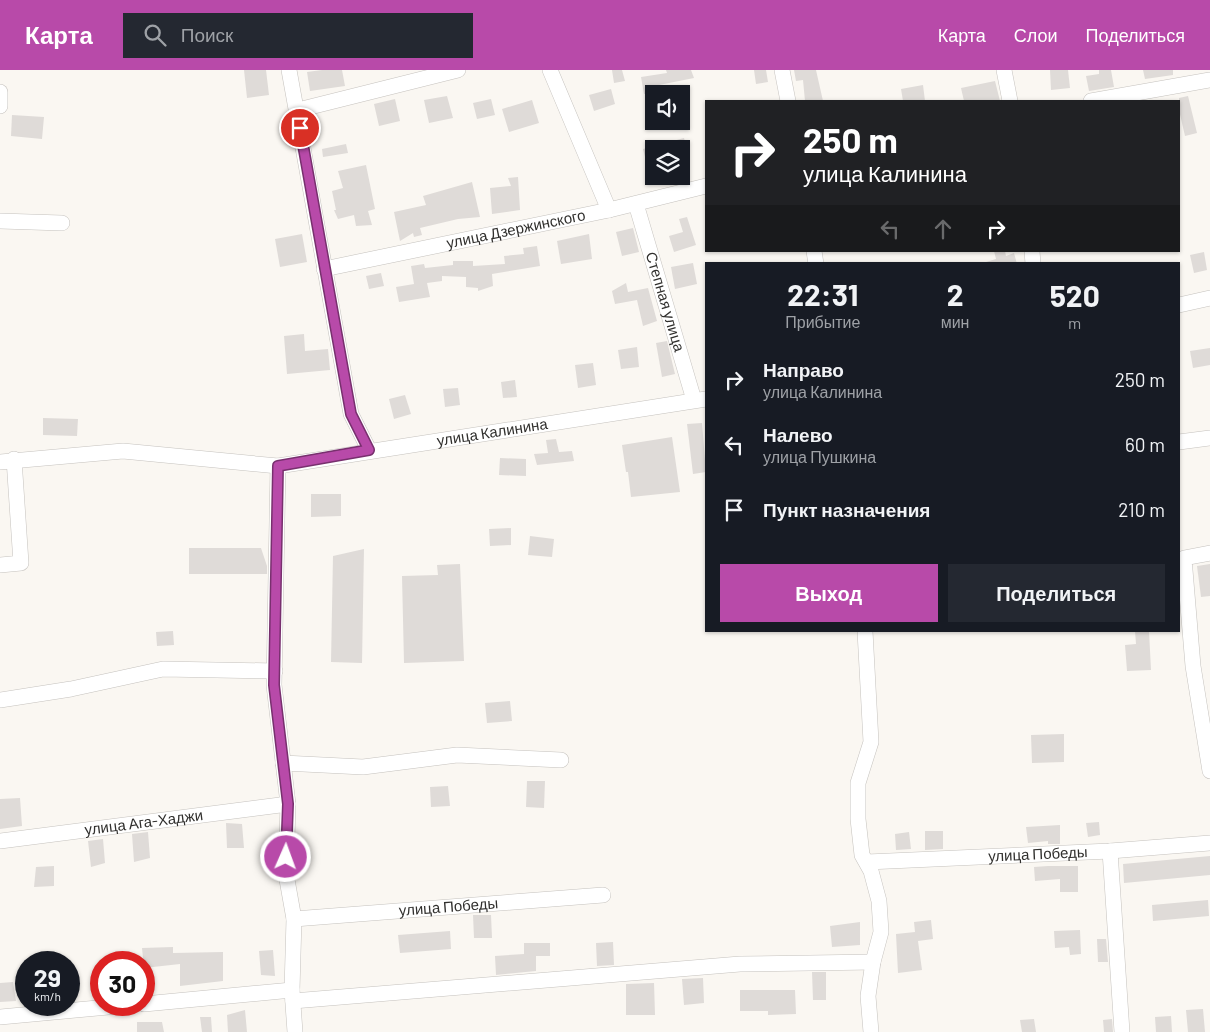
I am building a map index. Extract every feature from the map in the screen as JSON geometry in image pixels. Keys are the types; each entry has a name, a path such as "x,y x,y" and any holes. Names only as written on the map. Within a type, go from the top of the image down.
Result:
{"street":[{"path":"289,70 298,110 324,269 351,414 369,450"},
{"path":"298,110 458,70"},
{"path":"550,70 610,210"},
{"path":"782,70 788,100"},
{"path":"1004,70 1010,100"},
{"path":"1097,100 1210,80"},
{"path":"0,92 0,106"},
{"name":"улица Дзержинского","path":"324,269 610,210 705,186"},
{"name":"Степная улица","path":"636,204 700,399"},
{"path":"0,221 62,223"},
{"path":"1180,305 1210,298"},
{"name":"улица Калинина","path":"7,460 123,451 278,466 369,450 700,399"},
{"path":"1180,442 1210,438"},
{"path":"0,565 21,563 7,460"},
{"path":"278,466 274,671 288,804 286,874 294,919 293,996 295,1032"},
{"path":"1210,554 1184,558 1193,666 1206,722 1210,771"},
{"path":"865,632 870,742 858,783 858,819 862,855 867,862 879,901 881,932 873,962 868,996 871,1032"},
{"path":"0,700 71,689 163,668 274,671"},
{"path":"284,763 363,767 457,755 561,760"},
{"name":"улица Ага-Хаджи","path":"0,841 288,804"},
{"name":"улица Победы","path":"867,862 1110,851 1210,843"},
{"path":"1110,851 1122,1032"},
{"name":"улица Победы","path":"294,919 603,895"},
{"path":"155,1003 293,996 740,964 873,962"},
{"path":"0,1017 90,1009"}],"building":[{"path":"244,70 266,70 269,95 247,98"},
{"path":"342,70 345,86 310,91 307,72"},
{"path":"612,70 622,70 625,81 614,83"},
{"path":"666,70 691,70 694,78 659,85 645,85 644,94 641,77 667,73"},
{"path":"754,70 766,70 768,82 756,84"},
{"path":"794,70 816,70 823,100 805,100 803,80 796,81"},
{"path":"1050,70 1068,70 1070,88 1051,90"},
{"path":"1099,70 1111,70 1114,87 1089,91 1086,76 1099,74"},
{"path":"1143,70 1173,70 1173,75 1145,79"},
{"path":"995,81 1000,100 964,100 961,88"},
{"path":"923,85 925,100 903,100 901,89"},
{"path":"611,89 615,104 594,111 589,95"},
{"path":"447,96 453,118 429,123 424,100"},
{"path":"1188,96 1197,133 1185,136 1180,114 1179,98"},
{"path":"395,99 400,121 379,126 374,104"},
{"path":"491,99 495,115 477,119 473,103"},
{"path":"532,100 539,123 509,132 502,109"},
{"path":"12,115 44,117 42,139 11,136"},
{"path":"346,144 348,153 323,157 322,149"},
{"path":"366,165 375,209 368,211 372,225 356,226 354,215 338,219 334,210 336,210 332,191 343,188 338,171"},
{"path":"518,177 520,210 492,214 490,188 511,186 508,178"},
{"path":"472,182 480,217 458,219 420,228 422,235 414,237 413,233 400,241 394,212 426,205 423,196"},
{"path":"687,217 696,245 674,252 669,236 683,232 679,219"},
{"path":"633,228 639,252 622,256 616,232"},
{"path":"302,234 307,262 280,267 275,239"},
{"path":"589,234 592,259 561,264 557,241"},
{"path":"537,246 540,266 492,274 493,286 478,291 478,288 466,287 466,277 442,276 442,281 427,283 430,297 399,302 396,287 414,284 411,266 424,264 425,268 453,265 453,261 473,261 473,266 505,264 504,256 524,254 523,248"},
{"path":"994,252 1005,252 1006,256 1014,253 1016,262 986,262 996,259"},
{"path":"1204,252 1207,270 1194,273 1190,255"},
{"path":"693,263 697,284 675,289 671,267"},
{"path":"381,273 384,286 369,289 366,276"},
{"path":"626,283 628,292 648,288 657,321 643,326 637,300 615,304 612,291"},
{"path":"304,334 305,351 328,349 330,370 287,374 284,336"},
{"path":"667,341 675,374 662,377 656,343"},
{"path":"637,347 639,367 621,369 618,350"},
{"path":"1210,348 1210,365 1193,368 1190,351"},
{"path":"593,363 596,385 578,388 575,365"},
{"path":"515,380 517,397 503,398 501,382"},
{"path":"458,388 460,405 445,407 443,389"},
{"path":"405,395 411,414 394,419 389,399"},
{"path":"43,418 78,419 77,436 43,435"},
{"path":"702,423 705,472 693,474 687,424"},
{"path":"672,437 680,492 631,497 622,445"},
{"path":"556,439 559,452 572,451 574,461 537,465 534,454 548,453 546,440"},
{"path":"500,458 526,459 526,476 499,475"},
{"path":"311,494 341,494 341,516 311,517"},
{"path":"511,528 511,545 490,546 489,529"},
{"path":"530,536 554,539 552,557 528,555"},
{"path":"189,548 261,548 267,566 267,574 189,574"},
{"path":"364,549 362,663 331,662 333,556"},
{"path":"460,564 464,661 404,663 402,576 438,575 437,565"},
{"path":"1210,564 1210,596 1201,597 1197,566"},
{"path":"173,631 174,645 157,646 156,632"},
{"path":"1135,632 1149,632 1151,670 1127,671 1125,645 1136,644"},
{"path":"510,701 512,721 487,723 485,703"},
{"path":"1064,734 1064,762 1032,763 1031,735"},
{"path":"527,781 545,781 544,808 526,807"},
{"path":"448,786 450,806 431,807 430,787"},
{"path":"20,798 22,826 0,829 0,799"},
{"path":"1099,822 1100,835 1088,837 1086,823"},
{"path":"226,823 242,824 244,848 227,848"},
{"path":"1060,825 1060,844 1048,844 1048,841 1028,843 1026,827"},
{"path":"925,831 943,831 943,849 925,850"},
{"path":"148,832 150,858 134,862 132,834"},
{"path":"909,832 911,849 896,850 895,834"},
{"path":"103,839 105,863 91,867 88,841"},
{"path":"1210,856 1210,875 1124,883 1123,864"},
{"path":"54,866 54,886 34,887 36,867"},
{"path":"1078,866 1078,892 1060,892 1060,879 1035,881 1034,867"},
{"path":"1208,900 1209,916 1153,921 1152,905"},
{"path":"473,915 491,915 492,938 474,938"},
{"path":"931,920 933,939 918,941 922,970 898,973 896,934 915,932 914,922"},
{"path":"860,922 860,945 832,947 830,926"},
{"path":"1080,930 1081,954 1070,955 1069,947 1055,948 1054,931"},
{"path":"450,931 451,949 400,953 398,935"},
{"path":"1097,939 1106,939 1108,962 1098,962"},
{"path":"613,942 614,965 597,966 596,943"},
{"path":"524,943 550,943 550,956 536,956 536,971 496,975 495,956 524,954"},
{"path":"173,947 173,953 223,952 223,981 180,986 180,964 155,967 155,951 142,951 142,948"},
{"path":"273,950 275,976 261,975 259,951"},
{"path":"812,972 826,972 826,1000 813,1000"},
{"path":"703,978 704,1003 684,1005 682,979"},
{"path":"13,982 15,1001 0,1002 0,983"},
{"path":"654,983 655,1015 626,1015 626,984"},
{"path":"740,990 795,990 796,1014 768,1015 768,1011 740,1011"},
{"path":"1203,1009 1205,1032 1188,1032 1186,1010"},
{"path":"245,1010 247,1032 228,1032 227,1015"},
{"path":"1171,1016 1172,1032 1156,1032 1155,1017"},
{"path":"200,1017 211,1017 212,1032 202,1032"},
{"path":"1034,1019 1036,1032 1022,1032 1020,1020"},
{"path":"1112,1019 1113,1032 1104,1032 1103,1020"},
{"path":"137,1022 162,1022 164,1032 137,1032"}],"route":[{"path":"286,857 288,804 274,685 278,466 369,450 351,414 300,128"}]}
